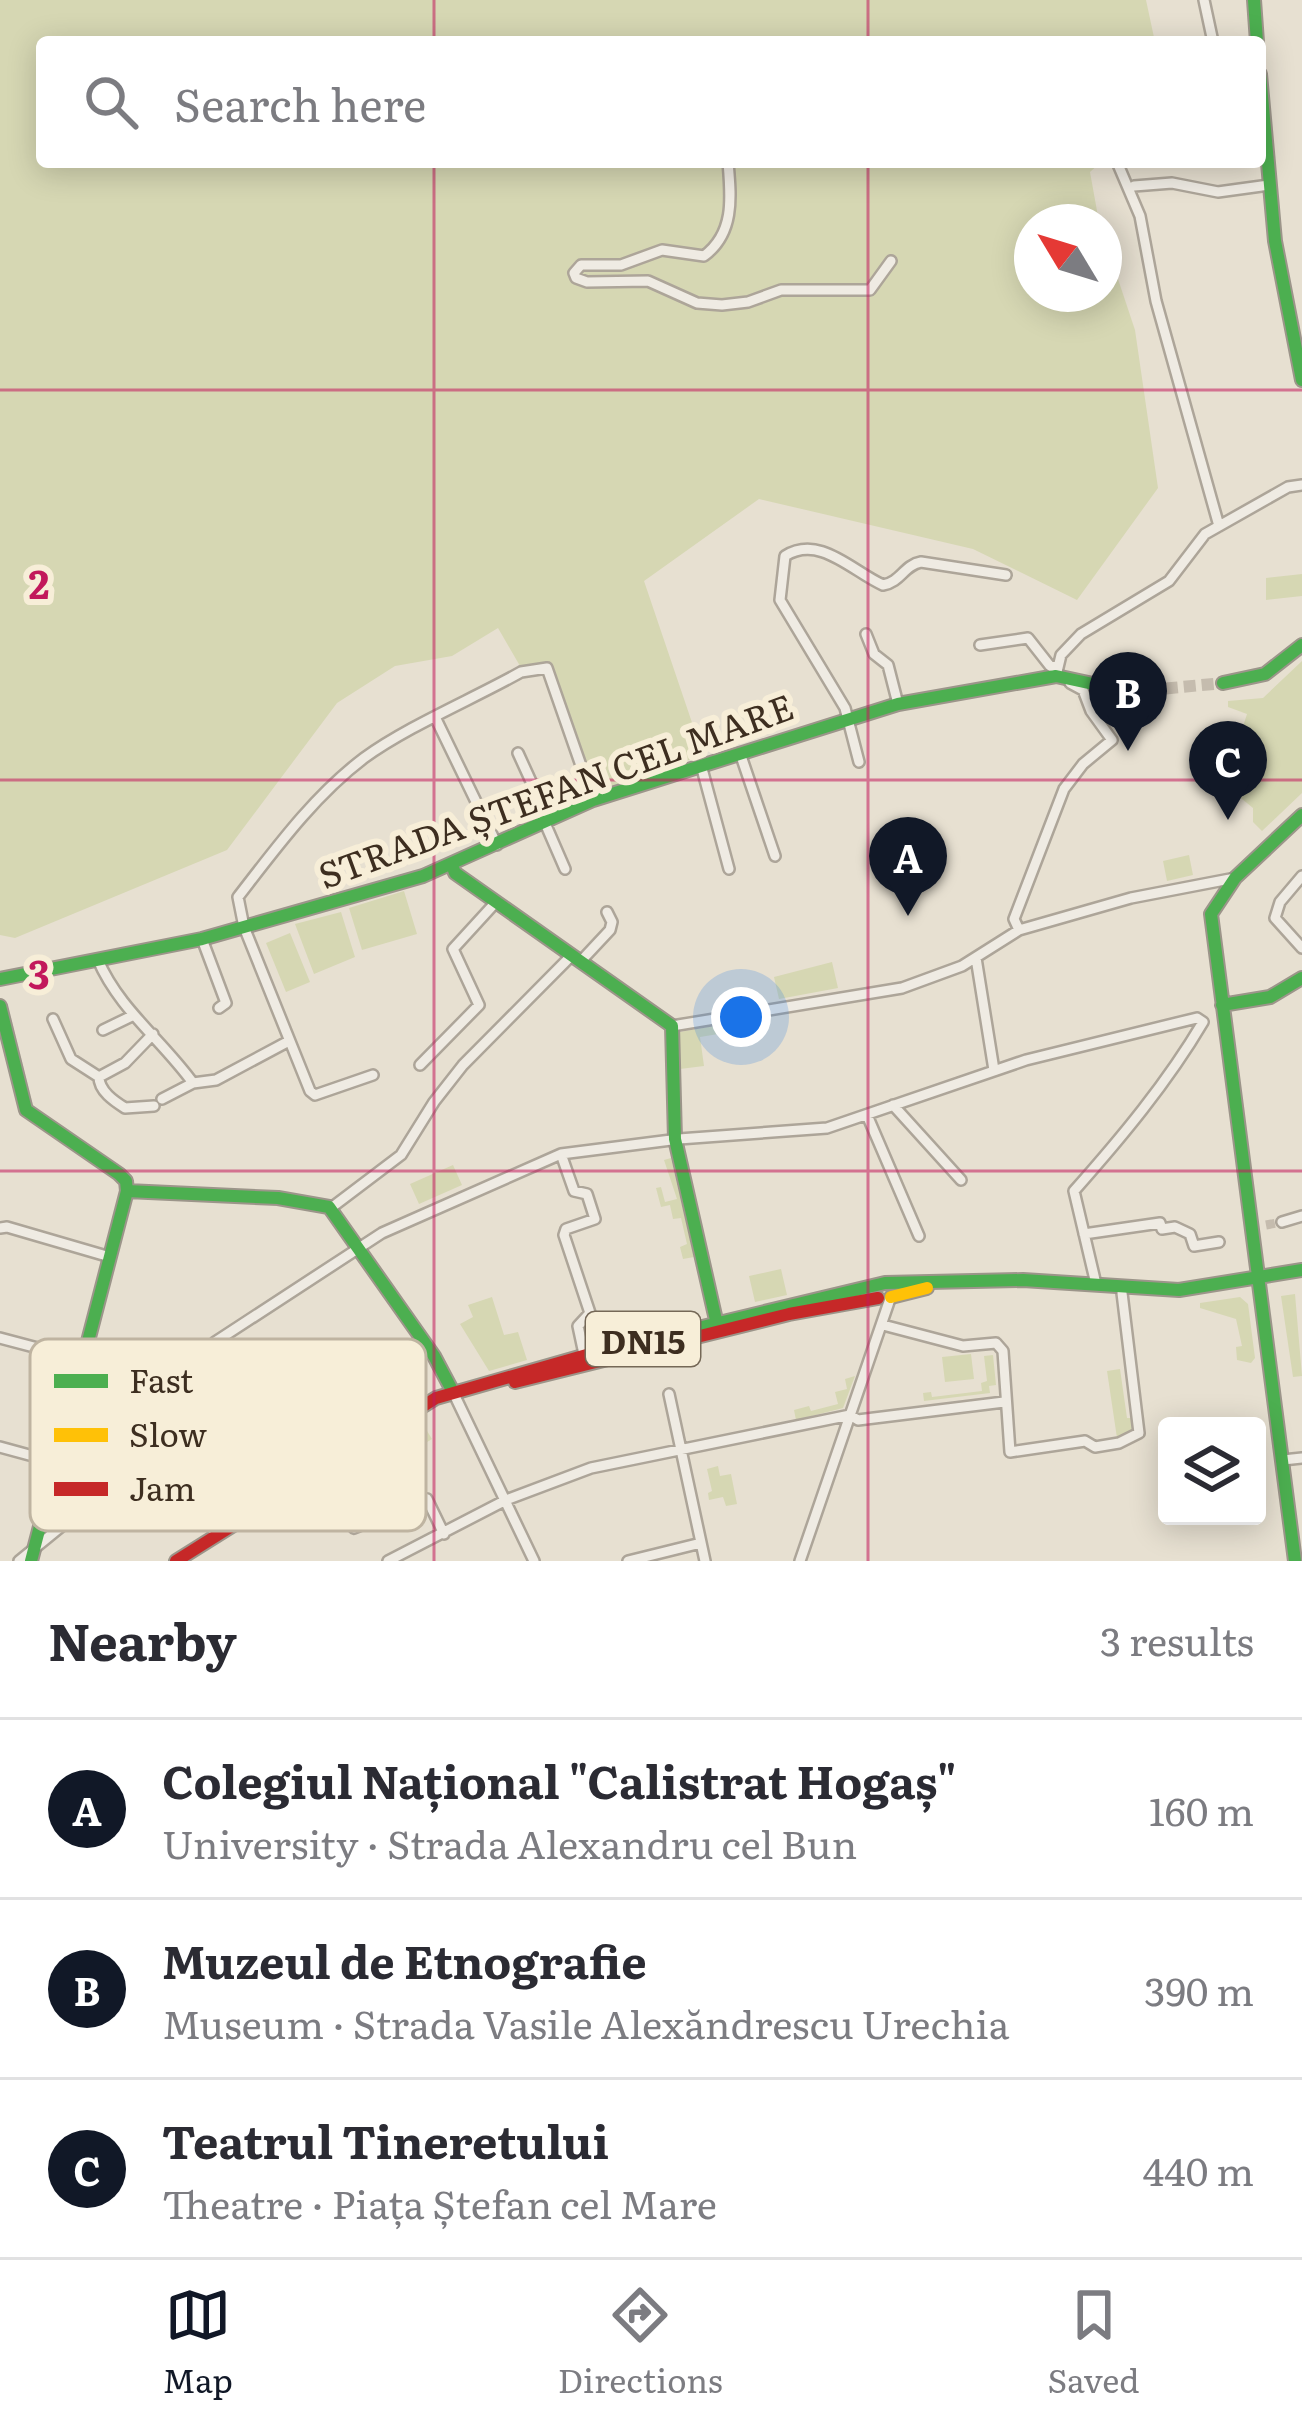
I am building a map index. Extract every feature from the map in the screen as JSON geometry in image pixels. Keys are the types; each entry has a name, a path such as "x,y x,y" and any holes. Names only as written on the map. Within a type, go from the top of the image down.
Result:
{"main road":[{"path":"1254,0 1257,36"},
{"path":"1266,147 1275,241 1302,380"},
{"path":"1223,683 1265,674 1302,644"},
{"name":"STRADA ȘTEFAN CEL MARE","path":"0,980 202,939 452,866 592,800 898,704 1057,673 1130,692"},
{"path":"1295,1561 1259,1226 1210,914 1235,878 1302,815"},
{"path":"452,866 455,873 672,1026 675,1139 716,1320"},
{"path":"1204,1022 1270,997 1302,978"},
{"path":"0,1006 26,1110 119,1174 128,1191 89,1339"},
{"path":"128,1191 278,1198 331,1208 422,1339"},
{"name":"DN15","path":"426,1404 584,1354 716,1320 917,1288 1024,1286 1159,1295 1302,1273"},
{"name":"DN15","path":"426,1413 455,1395 884,1294 1023,1280 1179,1290 1262,1281"},
{"path":"426,1344 455,1395"},
{"name":"DN15","path":"176,1561 225,1531"},
{"name":"DN15","path":"187,1561 235,1531"}],"street":[{"path":"1204,0 1212,36"},
{"path":"728,168 730,214 714,249 704,256 662,250 621,265 581,265 574,273 576,278 648,281 697,303 736,305 781,290 871,290 891,261"},
{"path":"1120,168 1140,216 1156,301 1219,526"},
{"path":"1134,186 1164,183 1218,192 1269,184"},
{"path":"1057,673 1061,655 1081,634 1169,580 1198,542 1288,487 1302,485"},
{"path":"859,762 848,717 780,600 785,556 801,549 829,553 884,585 891,584 910,564 922,562 1006,575"},
{"path":"866,634 874,655 888,665 898,704"},
{"path":"980,645 1028,638 1057,673 1083,690 1091,711 1112,740 1083,764 1064,789 1014,920 1019,929"},
{"path":"373,1075 315,1095 244,927 238,897 292,829 362,760 521,672 547,668 592,800"},
{"path":"436,719 497,845"},
{"path":"740,752 775,856"},
{"path":"518,753 565,869"},
{"path":"701,765 729,869"},
{"path":"1302,875 1280,902 1274,918 1302,948"},
{"path":"672,1026 902,988 976,958 1019,929 1130,898 1235,878"},
{"path":"1206,883 1210,914"},
{"path":"420,1065 479,1005 453,949 496,902"},
{"path":"331,1208 401,1154 452,1078 610,930 607,912"},
{"path":"202,939 226,1003 219,1008"},
{"path":"976,958 994,1070"},
{"path":"98,960 132,1016 193,1083"},
{"path":"103,1030 132,1016"},
{"path":"219,1339 358,1246 561,1154 675,1139 827,1128 994,1070 1197,1018 1204,1022 1124,1135 1074,1191 1096,1284"},
{"path":"52,1019 71,1059 99,1077 104,1090 122,1107 158,1103 193,1083 216,1080 289,1041"},
{"path":"99,1077 125,1063 153,1034"},
{"path":"125,1063 130,1076"},
{"path":"893,1105 961,1180"},
{"path":"867,1115 919,1236"},
{"path":"561,1154 574,1191 587,1194 595,1219 566,1229 564,1235 590,1313 578,1326 584,1354"},
{"path":"1282,1222 1302,1216"},
{"path":"1084,1234 1160,1223 1162,1229 1175,1227 1190,1234 1194,1246 1219,1242"},
{"path":"0,1228 110,1257"},
{"path":"1004,1402 1010,1452 1085,1441 1095,1448 1139,1432 1122,1293"},
{"path":"800,1561 885,1321 884,1294"},
{"path":"388,1561 506,1500 591,1468 850,1415 858,1420 1008,1398 1003,1351 996,1343 963,1346 885,1321"},
{"path":"0,1338 30,1346"},
{"path":"669,1394 705,1561"},
{"path":"455,1395 534,1561"},
{"path":"0,1447 30,1455"},
{"path":"1283,1460 1302,1458"},
{"path":"426,1499 444,1534"},
{"path":"19,1561 59,1531"},
{"path":"214,1531 217,1536"},
{"path":"628,1561 701,1543"}],"green space":[{"path":"0,0 1146,0 1154,36 36,36 36,168 1094,168 1090,172 1096,204 1014,204 1014,312 1122,312 1122,291 1135,330 1158,488 1077,600 973,549 759,499 644,581 703,755 597,792 551,662 520,666 498,628 452,656 395,666 337,703 227,850 15,938 0,935"},
{"path":"1302,574 1302,596 1266,600 1266,578"},
{"path":"1302,661 1302,793 1262,831 1253,822 1253,808 1219,780 1233,757 1247,714 1228,707 1228,701 1263,698"},
{"path":"1189,855 1193,875 1167,881 1163,861"},
{"path":"404,891 417,934 362,950 349,908"},
{"path":"341,912 355,957 314,974 295,924"},
{"path":"290,933 310,982 286,992 266,943"},
{"path":"832,962 838,988 779,999 774,977"},
{"path":"747,1020 748,1029 700,1037 704,1066 680,1069 680,1032"},
{"path":"671,1158 694,1257 683,1259 680,1247 687,1244 681,1218 673,1219 670,1205 661,1207 656,1188 661,1187 665,1202 677,1199 664,1160"},
{"path":"453,1165 462,1185 419,1204 410,1184"},
{"path":"781,1269 787,1295 755,1302 749,1276"},
{"path":"1295,1294 1302,1376 1293,1377 1281,1296"},
{"path":"492,1297 504,1335 518,1332 527,1360 489,1371 460,1324 473,1317 468,1305"},
{"path":"1240,1297 1248,1304 1255,1358 1251,1363 1237,1360 1236,1347 1242,1346 1236,1319 1200,1308 1200,1303"},
{"path":"971,1354 974,1379 945,1382 942,1357"},
{"path":"993,1355 996,1385 989,1386 990,1393 924,1401 923,1393 931,1392 932,1397 982,1391 981,1383 987,1381 984,1356"},
{"path":"1120,1369 1127,1418 1133,1418 1134,1429 1117,1438 1107,1371"},
{"path":"855,1376 843,1408 796,1420 794,1410 838,1404 835,1392 847,1389 845,1379"},
{"path":"718,1466 720,1476 731,1474 737,1504 726,1506 723,1497 709,1500 707,1469"}],"tunnel":[{"path":"1130,692 1223,683"},
{"path":"1266,1225 1282,1222"}],"traffic: fast":[{"path":"1254,0 1257,36"},
{"path":"1266,141 1275,241 1302,380"},
{"path":"1223,683 1265,674 1302,645"},
{"path":"0,979 202,939 423,876 593,800 898,704 1056,676 1130,692"},
{"path":"1295,1561 1211,914 1235,878 1302,815"},
{"path":"452,865 455,873 672,1026 675,1139 716,1320"},
{"path":"1222,1005 1270,997 1302,978"},
{"path":"0,1006 26,1110 119,1174 127,1191"},
{"path":"127,1191 278,1198 329,1207 422,1339"},
{"path":"89,1339 127,1191"},
{"path":"590,1354 885,1283 1023,1280 1179,1290 1302,1270"},
{"path":"426,1345 453,1392"},
{"path":"31,1561 39,1531"}],"traffic: slow":[{"path":"891,1297 927,1288"}],"traffic: jam":[{"path":"515,1382 789,1314 878,1298"},
{"path":"426,1404 590,1354"},
{"path":"176,1561 224,1531"}],"place":[{"name":"Muzeul de Etnografie","path":"1128,751"},
{"name":"Teatrul Tineretului","path":"1228,820"},
{"name":"Colegiul Național \"Calistrat Hogaș\"","path":"908,916"}]}
